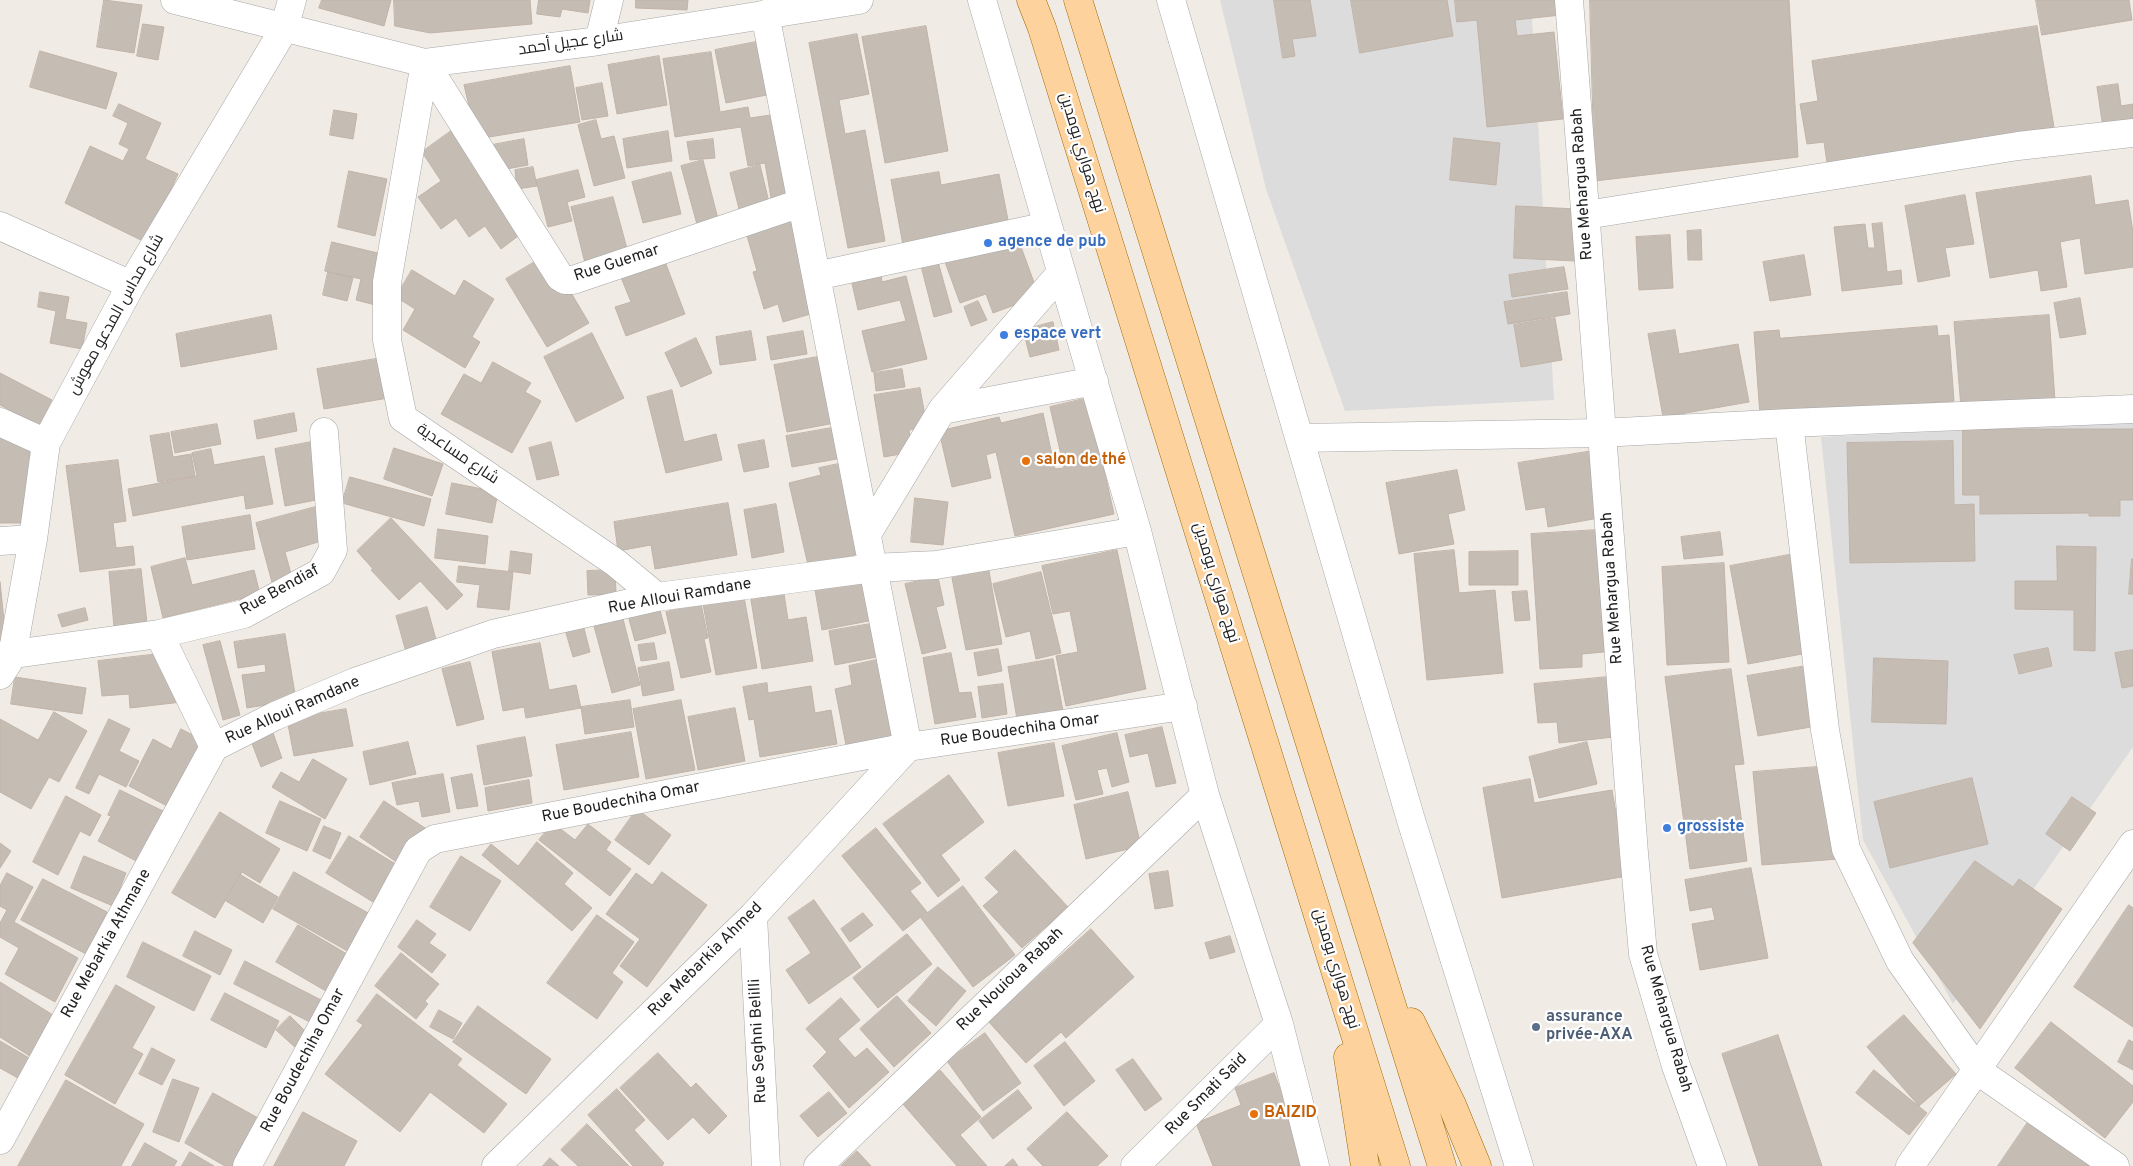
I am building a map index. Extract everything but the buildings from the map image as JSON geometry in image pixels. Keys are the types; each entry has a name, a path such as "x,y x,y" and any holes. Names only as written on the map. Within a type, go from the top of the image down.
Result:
{"main road":[{"name":"نهج هواري بومدين","path":"1031,0 1048,46 1396,1166"},
{"path":"1078,0 1442,1166"},
{"path":"1374,946 1452,1105 1477,1166"},
{"path":"1334,966 1365,1166"}],"street":[{"name":"شارع عجيل أحمد","path":"175,0 425,63 599,42 859,0"},
{"name":"شارع مداس المدعو معوش","path":"4,662 33,539 46,443 131,285 284,29 292,0"},
{"path":"599,42 609,0"},
{"path":"982,0 1137,530 1204,795 1279,1024 1315,1166"},
{"path":"1171,0 1411,820 1519,1166"},
{"name":"Rue Mehargua Rabah","path":"1569,0 1601,433 1643,954 1676,1066 1712,1166"},
{"path":"765,14 908,747"},
{"name":"Rue Guemar","path":"425,63 560,277 565,280 573,280 801,203"},
{"name":"شارع مساعدية","path":"425,63 386,282 387,340 403,418 616,563 656,597"},
{"path":"1586,215 2018,146 2133,133"},
{"path":"0,226 131,285"},
{"path":"816,276 1048,226"},
{"path":"867,534 942,410 1061,273"},
{"path":"942,410 1094,381"},
{"path":"1299,438 1601,433 1789,423 2133,409"},
{"path":"0,422 46,443"},
{"path":"1789,423 1825,730 1846,849 1900,961 1978,1071 2115,1166"},
{"name":"Rue Bendiaf","path":"4,662 159,634 244,614 321,572 333,550 324,432"},
{"name":"Rue Alloui Ramdane","path":"214,747 275,716 355,682 493,634 656,597 873,568 936,565 1137,530"},
{"path":"0,541 33,539"},
{"path":"159,634 214,747"},
{"name":"Rue Boudechiha Omar","path":"247,1166 418,850 435,839 908,747 1183,706"},
{"name":"Rue Mebarkia Athmane","path":"0,1140 214,747"},
{"name":"Rue Mebarkia Ahmed","path":"496,1166 752,916 908,747"},
{"name":"Rue Nouioua Rabah","path":"818,1166 1204,795"},
{"path":"1910,1166 1978,1071 2133,844"},
{"name":"Rue Seghni Belilli","path":"752,916 766,1166"},
{"name":"Rue Smati Said","path":"1135,1166 1279,1024"}],"shaded area":[{"path":"1220,0 1531,0 1554,400 1345,411 1266,189"},
{"path":"2133,422 2133,747 1953,1004 1863,840 1821,437"}],"place":[{"name":"agence de pub","path":"988,243"},
{"name":"espace vert","path":"1004,335"},
{"name":"salon de thé","path":"1026,461"},
{"name":"grossiste","path":"1667,828"},
{"name":"assurance privée-AXA","path":"1536,1027"},
{"name":"BAIZID","path":"1254,1114"}]}
